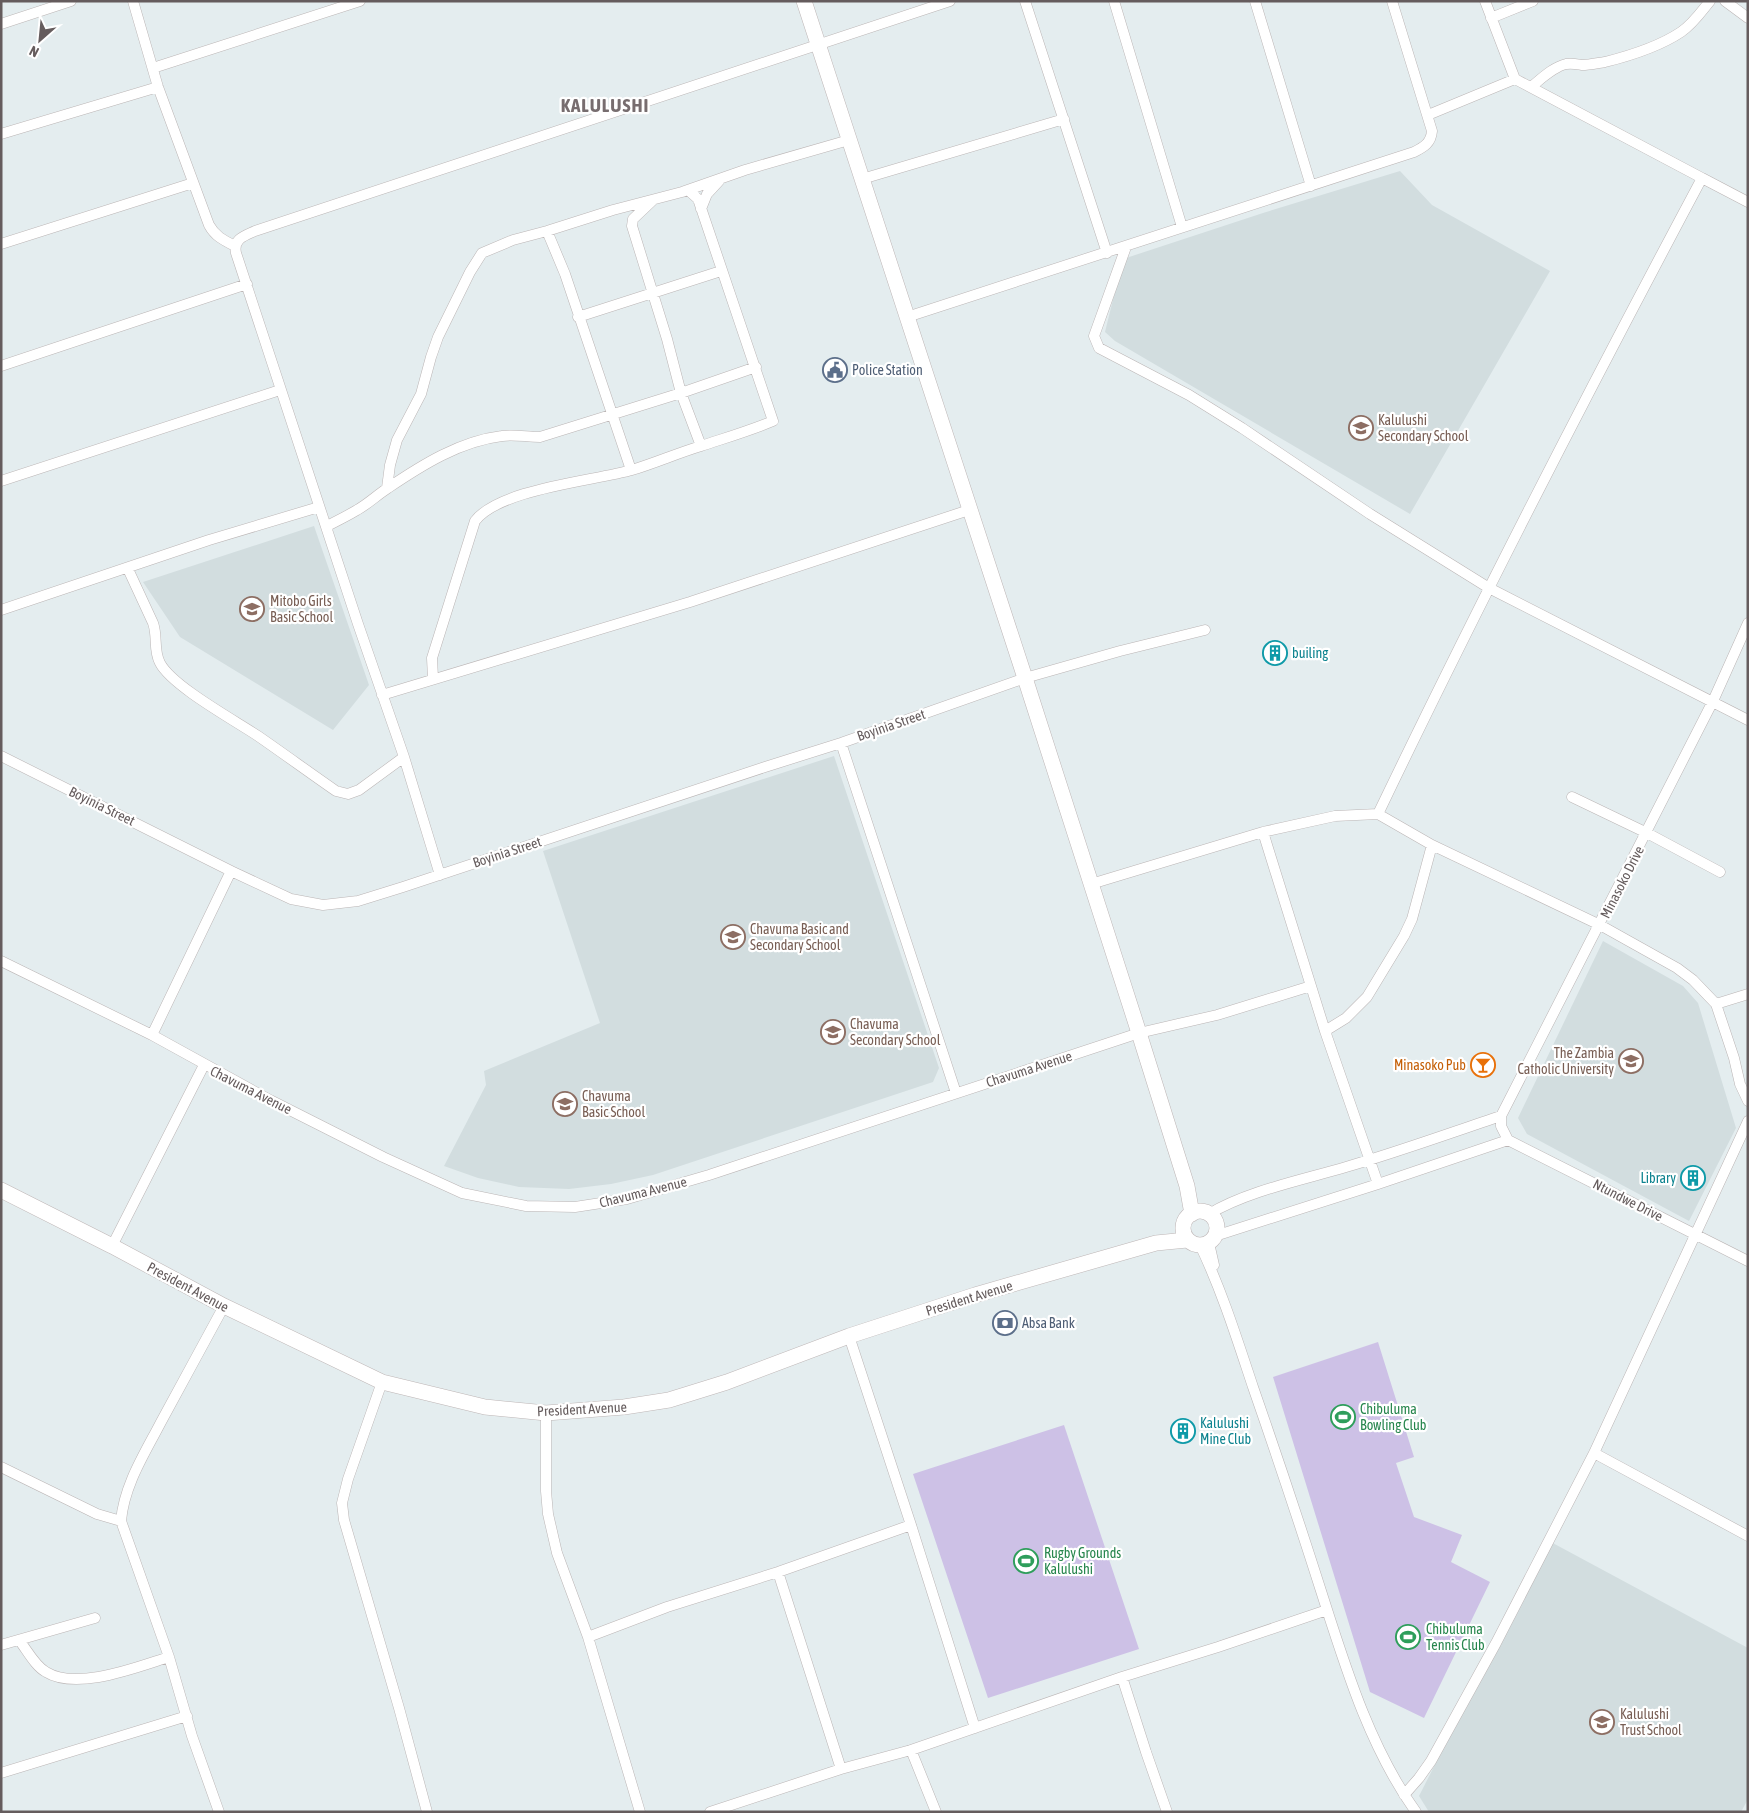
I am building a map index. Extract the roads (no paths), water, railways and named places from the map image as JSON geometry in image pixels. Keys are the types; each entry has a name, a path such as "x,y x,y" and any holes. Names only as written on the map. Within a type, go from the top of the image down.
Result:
{"street":[{"path":"1,24 71,1"},
{"path":"133,1 158,87 209,225 213,233 220,239 235,246"},
{"path":"153,68 360,1"},
{"path":"804,1 1025,678 1196,1215"},
{"path":"440,874 404,757 280,390 235,246 238,240 255,231 950,1"},
{"path":"1025,1 1107,253"},
{"path":"1114,1 1182,227"},
{"path":"1255,1 1311,186"},
{"path":"907,317 1126,247 1421,148 1432,137 1432,131 1392,1"},
{"path":"1485,1 1514,79 1748,202"},
{"path":"1491,18 1533,1"},
{"path":"1531,87 1551,71 1564,64 1582,65 1603,62 1626,56 1666,40 1681,32 1694,21 1710,1"},
{"path":"1725,1 1748,18"},
{"path":"1428,115 1514,79"},
{"path":"1,134 158,87"},
{"path":"862,179 1064,118"},
{"path":"387,488 390,465 397,440 420,394 438,337 476,260 482,253 513,240 688,190 849,140"},
{"path":"702,208 706,194 722,178"},
{"path":"1378,814 1433,700 1578,413 1702,178"},
{"path":"1,244 193,183"},
{"path":"433,678 432,658 475,521 481,513 502,501 521,495 630,470 740,434 773,421 756,367 721,271 702,208 698,199 688,190"},
{"path":"653,200 646,205 632,223 667,339 681,393 701,446"},
{"path":"547,231 565,274 630,470"},
{"path":"1126,247 1094,336 1099,348 1190,395 1362,509 1489,588 1748,720"},
{"path":"578,317 721,271"},
{"path":"1,366 247,284"},
{"path":"327,526 358,510 387,488 446,453 482,440 515,435 540,436 681,393 756,367"},
{"path":"1,481 280,390"},
{"path":"1,610 128,569 209,540 319,507"},
{"path":"382,695 433,678 690,602 969,510"},
{"path":"128,569 156,631 155,650 166,671 197,696 259,736 336,791 348,794 359,790 404,757"},
{"name":"Minasoko Drive","path":"1501,1116 1647,833 1713,701 1748,623"},
{"name":"Boyinia Street","path":"1,756 231,871 291,898 323,904 358,900 440,874 841,743 1025,678 1120,651 1205,630"},
{"path":"841,743 956,1093"},
{"path":"1572,797 1647,833 1720,872"},
{"path":"1091,884 1263,832 1335,816 1378,814 1432,845 1600,925 1676,968 1693,980 1716,1004 1734,1058 1740,1084 1748,1101"},
{"path":"1263,832 1325,1031 1378,1184"},
{"path":"1325,1031 1346,1018 1367,997 1404,936 1412,919 1432,845"},
{"path":"152,1036 231,871"},
{"name":"Chavuma Avenue","path":"1,961 152,1036 204,1065 383,1157 462,1193 526,1206 575,1207 627,1199 709,1174 1139,1033 1217,1015 1311,986"},
{"path":"1716,1004 1748,994"},
{"path":"112,1246 204,1065"},
{"path":"1203,1241 1508,1140 1501,1126 1501,1116 1370,1160 1252,1195 1196,1215 1184,1230 1203,1241 1289,1490 1350,1678 1370,1727 1404,1795 1416,1812"},
{"path":"1404,1795 1431,1762 1496,1643 1594,1453 1748,1122"},
{"name":"Ntundwe Drive","path":"1508,1140 1748,1261"},
{"name":"President Avenue","path":"1,1190 112,1246 224,1306 382,1382 485,1407 546,1413 624,1407 669,1400 727,1382 849,1336 975,1295 1156,1242 1203,1241"},
{"path":"1196,1215 1214,1218 1216,1224 1203,1241"},
{"name":"President Avenue","path":"1156,1242 1196,1215"},
{"path":"220,1812 186,1716 169,1657 120,1521 129,1486 146,1449 224,1306"},
{"path":"849,1336 975,1728"},
{"path":"382,1382 348,1479 342,1503 344,1520 399,1708 427,1812"},
{"path":"546,1413 546,1491 548,1514 557,1553 588,1637 640,1812"},
{"path":"1594,1453 1748,1536"},
{"path":"1,1467 97,1514 120,1521"},
{"path":"588,1637 911,1525"},
{"path":"778,1572 841,1769"},
{"path":"710,1812 841,1769 911,1750 1122,1676 1218,1647 1327,1610"},
{"path":"1,1645 95,1618"},
{"path":"19,1640 42,1669 47,1673 62,1678 75,1679 112,1676 169,1657"},
{"path":"1122,1676 1167,1812"},
{"path":"1,1773 186,1716"},
{"path":"911,1750 936,1812"}],"place":[{"name":"Police Station","path":"835,370"},
{"name":"Kalulushi Secondary School","path":"1361,428"},
{"name":"Mitobo Girls Basic School","path":"252,609"},
{"name":"builing","path":"1275,653"},
{"name":"Chavuma Basic and Secondary School","path":"733,937"},
{"name":"Chavuma Secondary School","path":"833,1032"},
{"name":"The Zambia Catholic University","path":"1631,1061"},
{"name":"Minasoko Pub","path":"1483,1065"},
{"name":"Chavuma Basic School","path":"565,1104"},
{"name":"Library","path":"1693,1178"},
{"name":"Absa Bank","path":"1005,1323"},
{"name":"Chibuluma Bowling Club","path":"1343,1417"},
{"name":"Kalulushi Mine Club","path":"1183,1431"},
{"name":"Rugby Grounds Kalulushi","path":"1026,1561"},
{"name":"Chibuluma Tennis Club","path":"1408,1637"},
{"name":"Kalulushi Trust School","path":"1602,1722"}],"district":[{"name":"KALULUSHI","path":"605,105"}]}
